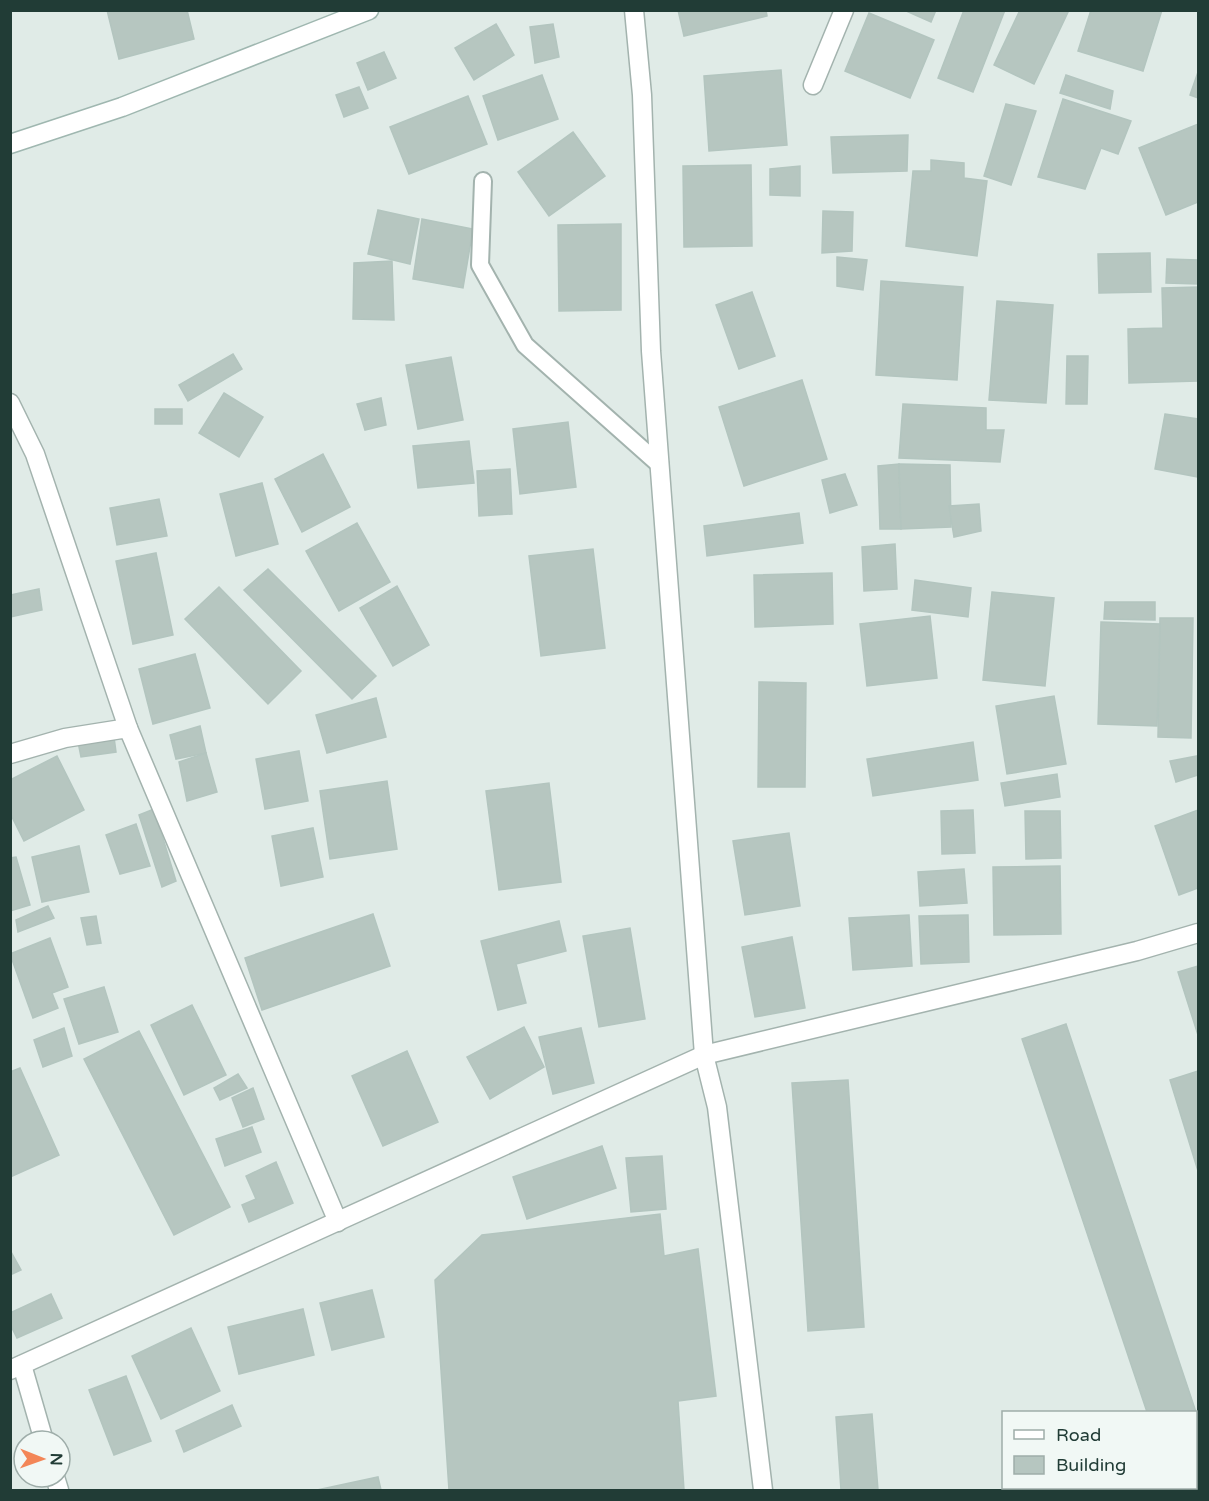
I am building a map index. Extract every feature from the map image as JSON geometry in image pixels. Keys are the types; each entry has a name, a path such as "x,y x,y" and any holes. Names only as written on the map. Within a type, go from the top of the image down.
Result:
{"street":[{"path":"10,144 122,106 369,10"},
{"path":"634,10 642,95 651,351 704,1055 717,1107 763,1491"},
{"path":"813,85 844,10"},
{"path":"10,403 35,454 128,728 338,1222"},
{"path":"10,754 65,738 128,728"},
{"path":"39,1429 16,1368 704,1055 1137,951 1198,933"}],"lane":[{"path":"483,181 480,265 525,345 660,465"}],"building":[{"path":"107,10 187,10 194,39 119,59"},
{"path":"678,10 766,10 767,16 684,36"},
{"path":"904,10 936,10 931,22"},
{"path":"964,10 1005,10 973,92 938,78"},
{"path":"1020,10 1069,10 1034,84 994,65"},
{"path":"1091,10 1162,10 1143,71 1078,51"},
{"path":"869,13 934,40 910,98 845,71"},
{"path":"496,24 514,55 474,80 455,48"},
{"path":"553,24 559,57 535,63 530,27"},
{"path":"384,52 396,78 368,90 357,63"},
{"path":"781,70 787,145 709,151 704,76"},
{"path":"1198,72 1198,98 1190,95"},
{"path":"542,75 558,119 498,140 483,96"},
{"path":"1066,75 1113,91 1110,109 1060,93"},
{"path":"359,87 368,108 344,117 336,95"},
{"path":"468,96 487,144 409,174 390,127"},
{"path":"1063,99 1131,121 1118,154 1101,148 1085,189 1038,177"},
{"path":"1006,104 1036,111 1011,185 984,176"},
{"path":"1198,124 1198,202 1166,215 1139,148"},
{"path":"573,132 605,176 549,216 518,172"},
{"path":"908,135 907,171 833,173 831,137"},
{"path":"931,160 964,163 964,178 987,181 977,256 906,246 913,171 931,171"},
{"path":"751,165 752,246 684,247 683,166"},
{"path":"800,166 800,196 770,195 770,169"},
{"path":"378,210 419,219 410,264 368,254"},
{"path":"823,211 853,212 852,251 822,253"},
{"path":"422,219 473,229 463,288 413,279"},
{"path":"621,224 621,310 559,311 558,225"},
{"path":"1150,253 1151,292 1099,293 1098,254"},
{"path":"837,257 867,260 863,290 837,286"},
{"path":"1167,259 1198,260 1198,284 1166,283"},
{"path":"392,261 394,320 353,319 354,263"},
{"path":"881,281 963,287 957,380 876,375"},
{"path":"1198,287 1198,381 1129,383 1128,329 1163,328 1162,288"},
{"path":"752,292 775,356 739,369 716,305"},
{"path":"997,301 1053,305 1046,403 989,400"},
{"path":"233,354 242,369 188,401 179,385"},
{"path":"1067,356 1088,356 1087,404 1066,404"},
{"path":"451,357 463,420 418,429 406,365"},
{"path":"802,380 827,459 744,486 719,407"},
{"path":"224,393 263,417 239,457 199,433"},
{"path":"381,398 386,425 365,430 357,404"},
{"path":"903,404 986,408 986,430 1004,430 1000,462 899,458"},
{"path":"155,409 182,409 182,424 155,424"},
{"path":"1165,414 1198,419 1198,477 1155,469"},
{"path":"568,422 576,487 520,494 513,429"},
{"path":"469,441 474,483 418,488 413,446"},
{"path":"323,454 350,507 302,532 275,479"},
{"path":"899,464 901,529 880,529 878,466"},
{"path":"899,464 950,465 951,527 901,529"},
{"path":"510,469 512,514 479,516 477,471"},
{"path":"845,474 857,505 830,513 822,480"},
{"path":"262,483 278,544 236,556 220,494"},
{"path":"159,499 167,536 117,545 110,508"},
{"path":"979,504 981,531 954,537 949,506"},
{"path":"799,513 803,543 707,556 704,526"},
{"path":"357,523 390,582 339,611 306,551"},
{"path":"895,544 897,589 864,591 862,547"},
{"path":"593,549 605,648 541,656 529,556"},
{"path":"156,553 173,635 133,644 116,561"},
{"path":"268,569 376,676 352,699 244,590"},
{"path":"832,573 833,624 755,627 754,575"},
{"path":"915,580 971,588 968,617 912,610"},
{"path":"397,586 429,645 393,666 360,608"},
{"path":"219,587 301,671 268,704 185,619"},
{"path":"39,589 42,610 10,617 10,595"},
{"path":"992,592 1054,598 1045,686 983,680"},
{"path":"1105,602 1155,602 1155,620 1104,619"},
{"path":"930,616 937,678 867,686 860,624"},
{"path":"1160,618 1193,618 1191,738 1158,737"},
{"path":"1101,622 1160,624 1157,726 1098,724"},
{"path":"195,654 210,708 153,724 139,669"},
{"path":"759,682 806,683 805,787 758,787"},
{"path":"1054,696 1066,764 1007,774 996,706"},
{"path":"376,698 386,737 327,753 316,715"},
{"path":"200,726 206,753 176,759 170,735"},
{"path":"114,737 116,752 81,757 78,742"},
{"path":"973,742 978,780 873,796 867,759"},
{"path":"299,751 308,801 265,809 256,759"},
{"path":"206,753 217,792 187,801 179,762"},
{"path":"57,756 84,810 24,841 10,813 10,780"},
{"path":"1197,756 1198,775 1176,782 1170,761"},
{"path":"1057,774 1060,797 1005,806 1001,783"},
{"path":"387,781 397,849 330,859 320,791"},
{"path":"549,783 561,882 499,890 486,791"},
{"path":"154,809 176,881 162,887 139,815"},
{"path":"973,810 975,853 942,854 941,811"},
{"path":"1198,810 1198,888 1179,895 1155,826"},
{"path":"1025,811 1060,811 1061,858 1026,859"},
{"path":"136,824 150,866 120,874 106,835"},
{"path":"313,828 323,877 281,886 272,836"},
{"path":"789,833 800,906 745,915 733,841"},
{"path":"79,846 89,892 42,902 32,857"},
{"path":"16,857 30,905 10,911 10,858"},
{"path":"1060,866 1061,934 994,935 993,867"},
{"path":"964,869 967,903 920,906 918,872"},
{"path":"48,906 54,918 18,932 16,920"},
{"path":"373,914 390,966 262,1010 245,958"},
{"path":"909,915 912,966 853,970 849,918"},
{"path":"968,915 969,962 921,964 919,916"},
{"path":"96,916 101,943 87,945 81,918"},
{"path":"559,921 566,951 516,964 526,1003 498,1010 481,941"},
{"path":"630,928 645,1019 599,1027 583,936"},
{"path":"792,937 805,1008 755,1017 742,947"},
{"path":"50,938 68,987 52,993 58,1008 33,1018 10,954"},
{"path":"1198,966 1198,1035 1178,972"},
{"path":"104,987 118,1032 79,1044 64,999"},
{"path":"192,1005 226,1075 184,1095 151,1025"},
{"path":"1066,1024 1196,1411 1147,1411 1022,1039"},
{"path":"524,1027 544,1067 490,1099 467,1057"},
{"path":"64,1028 72,1056 43,1067 34,1040"},
{"path":"581,1028 594,1083 553,1094 539,1037"},
{"path":"139,1031 230,1207 174,1235 84,1059"},
{"path":"407,1051 438,1122 383,1146 352,1076"},
{"path":"20,1068 59,1155 10,1177 10,1072"},
{"path":"1198,1071 1198,1171 1170,1080"},
{"path":"238,1074 247,1088 220,1100 214,1088"},
{"path":"848,1080 864,1327 808,1331 792,1083"},
{"path":"253,1088 264,1119 243,1127 232,1098"},
{"path":"252,1127 261,1152 225,1166 216,1139"},
{"path":"602,1146 616,1188 527,1219 513,1177"},
{"path":"662,1156 666,1209 631,1212 626,1158"},
{"path":"276,1162 293,1203 249,1222 242,1205 256,1199 246,1176"},
{"path":"660,1214 664,1256 698,1249 716,1396 678,1401 684,1490 449,1490 435,1280 482,1235"},
{"path":"10,1250 21,1270 10,1275"},
{"path":"372,1290 384,1337 332,1350 320,1303"},
{"path":"51,1294 62,1318 17,1338 10,1324 10,1313"},
{"path":"303,1309 314,1355 239,1374 228,1327"},
{"path":"191,1328 220,1391 161,1419 132,1356"},
{"path":"126,1376 151,1441 114,1455 89,1390"},
{"path":"232,1405 241,1426 184,1452 176,1431"},
{"path":"872,1414 878,1490 841,1490 836,1417"},
{"path":"1197,1415 1198,1490 1174,1490 1197,1489"},
{"path":"378,1477 381,1490 317,1490"}]}
